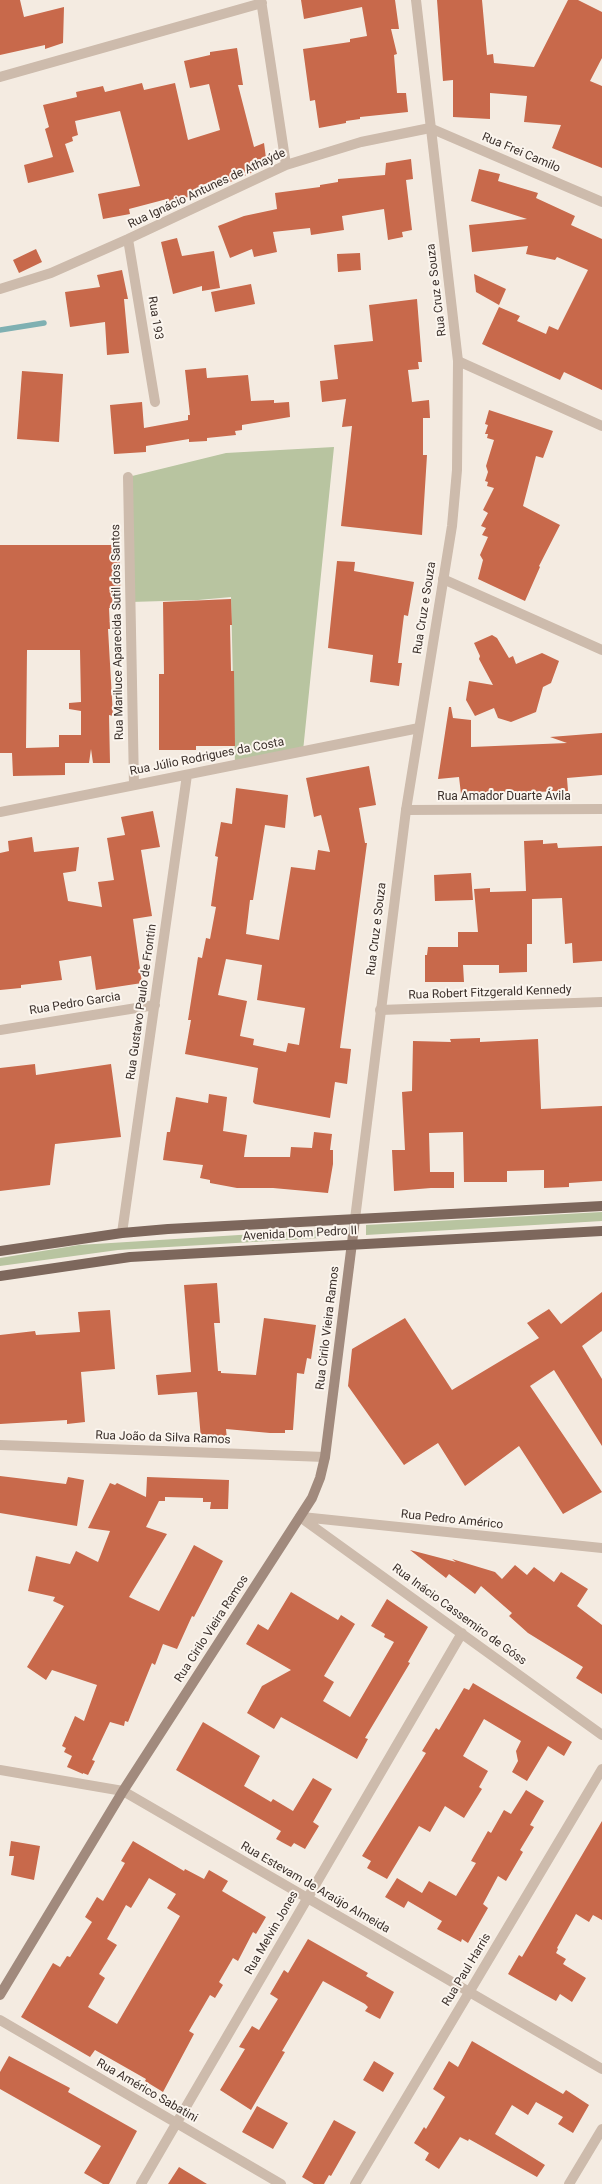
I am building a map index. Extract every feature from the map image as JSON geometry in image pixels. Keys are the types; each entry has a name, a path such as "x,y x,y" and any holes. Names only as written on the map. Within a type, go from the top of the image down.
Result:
{"main road":[{"name":"Avenida Dom Pedro II","path":"0,1251 122,1233 602,1206"},
{"name":"Rua Cirilo Vieira Ramos","path":"0,1996 123,1791 300,1517 318,1484 325,1457 355,1219"},
{"name":"Avenida Dom Pedro II","path":"0,1276 130,1257 352,1243 602,1231"}],"street":[{"name":"Rua Cruz e Souza","path":"355,1219 406,810 452,526 457,470 458,361 416,0"},
{"path":"0,77 262,2 286,165"},
{"name":"Rua Ignácio Antunes de Athaýde","path":"0,289 51,273 128,240 286,165 360,142 430,128"},
{"name":"Rua Frei Camilo","path":"430,128 602,202"},
{"name":"Rua 193","path":"128,240 155,402"},
{"path":"458,361 602,426"},
{"name":"Rua Mariluce Aparecida Sutil dos Santos","path":"128,477 134,785"},
{"path":"443,579 602,650"},
{"name":"Rua Júlio Rodrigues da Costa","path":"0,812 419,728"},
{"name":"Rua Gustavo Paulo de Frontin","path":"122,1233 187,775"},
{"name":"Rua Amador Duarte Ávila","path":"406,810 602,809"},
{"name":"Rua Robert Fitzgerald Kennedy","path":"380,1010 602,1002"},
{"name":"Rua Pedro Garcia","path":"0,1030 155,1004"},
{"name":"Rua João da Silva Ramos","path":"0,1445 325,1457"},
{"name":"Rua Pedro Américo","path":"300,1517 602,1548"},
{"name":"Rua Inácio Cassemiro de Góss","path":"300,1517 602,1734"},
{"name":"Rua Melvin Jones","path":"141,2184 462,1633"},
{"name":"Rua Paul Harris","path":"355,2184 602,1769"},
{"name":"Rua Estevam de Araújo Almeida","path":"0,1770 123,1791 602,2069"},
{"name":"Rua Américo Sabatini","path":"0,2020 281,2184"},
{"path":"569,2184 602,2129"}],"green space":[{"path":"334,447 303,751 235,765 231,597 198,600 130,602 128,477 226,453"},
{"path":"602,1212 602,1221 366,1235 366,1225"},
{"path":"319,1230 320,1238 118,1250 0,1266 0,1258 79,1245"}],"building":[{"path":"0,0 20,0 24,17 64,7 63,43 45,49 45,45 0,55"},
{"path":"301,0 395,0 399,29 391,29 397,54 394,55 397,93 406,93 408,112 360,117 360,119 346,121 346,123 319,128 315,100 310,101 303,49 350,42 350,39 367,36 362,7 304,19"},
{"path":"437,0 482,0 487,55 493,54 494,63 534,67 568,0 578,0 602,12 602,58 590,81 602,86 602,168 552,148 561,125 524,122 527,96 490,93 490,119 453,117 453,80 443,81"},
{"path":"237,48 243,85 238,85 254,147 264,143 267,166 205,193 168,202 167,199 129,209 130,214 103,219 98,194 140,186 120,111 75,121 78,135 72,137 73,141 65,144 74,172 28,183 24,165 53,157 45,129 49,127 43,105 77,97 76,92 103,86 105,92 142,83 144,90 175,83 188,140 220,130 209,84 190,88 184,61 210,55 210,52"},
{"path":"411,159 413,179 406,180 412,230 402,232 403,237 388,240 384,209 342,216 344,230 311,235 310,228 273,232 277,252 254,257 252,249 230,258 218,226 244,216 277,209 275,193 320,187 320,185 338,182 338,179 385,175 386,163"},
{"path":"479,169 500,174 498,181 538,193 536,198 575,216 571,225 602,239 602,390 564,372 560,380 482,344 499,307 520,316 517,321 546,334 549,326 558,330 588,270 557,257 555,260 526,254 528,246 472,252 469,225 527,219 471,201"},
{"path":"177,238 182,256 214,251 220,288 202,291 202,286 173,294 161,242"},
{"path":"36,249 42,262 19,273 13,260"},
{"path":"360,253 361,270 338,272 337,254"},
{"path":"122,270 128,299 124,299 129,353 107,355 105,322 70,327 65,292 100,287 97,275"},
{"path":"474,274 506,289 499,305 476,292"},
{"path":"251,284 255,304 215,312 211,292"},
{"path":"417,299 422,362 418,362 419,369 408,370 412,402 429,400 430,418 423,418 423,455 427,455 422,535 341,526 352,426 342,427 346,399 322,402 320,381 338,379 334,345 373,341 369,305"},
{"path":"206,368 207,378 248,375 251,401 274,400 274,403 289,402 290,417 242,425 242,430 235,431 236,435 207,438 207,441 189,442 189,439 146,446 146,452 114,454 110,405 142,402 144,428 188,420 188,415 190,415 185,370"},
{"path":"22,371 63,374 59,442 17,439"},
{"path":"489,410 553,431 543,458 536,456 523,506 560,525 539,566 540,567 525,601 478,579 483,560 480,555 488,537 482,535 486,528 481,526 488,513 483,510 494,488 487,486 488,482 485,481 488,472 486,466 494,440 487,438 488,434 485,434 488,425 485,424"},
{"path":"0,545 119,545 121,608 109,608 110,629 108,629 113,716 109,715 110,763 93,763 91,749 89,763 65,763 65,775 13,776 12,753 0,753","holes":["27,650 80,650 81,702 69,703 69,709 81,711 81,735 59,735 59,747 26,748"]},
{"path":"337,561 355,562 354,571 414,582 408,616 404,615 398,663 402,663 399,686 370,682 373,655 328,648"},
{"path":"231,599 231,671 234,671 235,746 196,746 196,750 159,750 159,674 164,674 163,602"},
{"path":"492,635 497,638 509,658 513,656 516,664 542,653 559,661 551,683 543,687 536,712 511,722 498,718 494,708 475,716 466,700 469,681 493,685 479,659 480,656 474,643"},
{"path":"449,707 451,707 453,718 471,720 471,747 567,743 550,737 602,733 602,775 567,778 568,791 461,794 459,777 438,779"},
{"path":"369,766 376,805 359,808 365,843 367,843 340,1048 351,1049 347,1084 335,1082 330,1118 255,1104 253,1102 258,1068 185,1054 191,1020 188,1020 198,957 202,958 206,938 210,939 216,907 211,906 218,857 215,856 221,822 232,824 236,788 288,795 285,828 265,825 253,900 250,900 246,934 279,940 291,867 315,870 318,850 330,852 321,815 314,817 306,778","holes":["226,959 262,965 257,1000 305,1008 299,1045 288,1043 286,1052 253,1045 254,1039 240,1036 247,1001 218,995"]},
{"path":"153,811 160,847 141,850 152,916 133,919 142,983 96,990 91,956 59,961 62,980 21,985 21,988 0,990 0,853 9,851 8,841 32,837 34,852 79,847 76,871 63,873 68,901 102,907 98,882 114,880 107,838 125,835 121,817"},
{"path":"543,840 543,844 557,843 558,848 602,846 602,961 573,963 572,943 565,944 562,898 532,899 532,944 527,944 527,972 499,973 499,965 463,965 464,982 425,982 425,955 427,955 428,947 458,947 458,932 478,932 474,889 490,888 490,892 526,891 524,841"},
{"path":"471,873 473,900 435,901 434,875"},
{"path":"480,1038 480,1042 538,1039 541,1109 602,1106 602,1181 569,1183 569,1187 544,1188 544,1170 507,1171 507,1182 464,1182 463,1132 429,1133 430,1172 454,1172 454,1188 394,1191 392,1150 405,1150 402,1092 412,1091 413,1041 451,1042 450,1039"},
{"path":"35,1064 36,1075 111,1064 121,1137 55,1144 50,1185 0,1191 0,1068"},
{"path":"209,1094 227,1097 223,1131 247,1135 244,1157 290,1157 291,1147 312,1148 314,1132 332,1134 330,1150 333,1150 333,1164 328,1193 273,1188 237,1188 210,1183 210,1180 200,1178 203,1165 163,1160 167,1132 170,1132 176,1097 208,1103"},
{"path":"217,1283 220,1323 214,1323 218,1371 221,1371 221,1373 256,1375 264,1318 316,1325 311,1359 307,1358 304,1374 297,1373 293,1430 285,1430 285,1433 270,1433 226,1429 227,1439 201,1439 197,1392 158,1395 156,1375 191,1372 184,1285"},
{"path":"602,1292 602,1331 582,1346 602,1379 602,1446 554,1370 530,1386 602,1492 563,1514 519,1446 465,1486 438,1443 404,1465 348,1386 352,1349 405,1318 452,1390 539,1338 527,1323 549,1309 561,1324"},
{"path":"110,1310 115,1369 81,1372 85,1422 67,1424 67,1420 0,1424 0,1335 35,1331 36,1335 80,1332 78,1312"},
{"path":"0,1476 66,1484 68,1477 84,1480 77,1526 0,1513"},
{"path":"147,1477 229,1480 228,1509 210,1509 211,1502 203,1502 203,1498 165,1497 165,1501 159,1501 146,1527 167,1534 129,1597 159,1611 194,1545 223,1561 194,1617 192,1616 177,1649 163,1644 155,1665 152,1663 128,1722 125,1721 124,1726 110,1722 92,1760 95,1761 88,1775 83,1774 67,1767 72,1756 64,1752 66,1748 62,1746 75,1716 84,1721 97,1685 52,1670 46,1680 27,1667 64,1606 53,1601 55,1597 28,1591 36,1556 70,1564 76,1551 98,1562 110,1531 88,1528 110,1483 115,1485 117,1483 146,1497"},
{"path":"410,1550 456,1562 452,1559 495,1572 502,1579 515,1565 527,1575 534,1567 554,1582 561,1572 588,1589 577,1606 602,1625 602,1694 576,1678 583,1667 528,1633 509,1616 512,1613 481,1586 475,1594 449,1574 446,1578"},
{"path":"291,1592 338,1620 341,1615 355,1624 324,1676 334,1682 323,1701 350,1717 394,1642 384,1637 385,1634 371,1626 387,1599 428,1627 408,1662 410,1663 365,1738 368,1739 357,1759 281,1717 274,1729 247,1713 262,1686 291,1670 246,1644 258,1624 268,1630"},
{"path":"473,1683 572,1742 564,1756 548,1746 527,1781 512,1772 518,1761 516,1751 521,1741 484,1719 463,1756 488,1771 479,1787 482,1789 464,1818 445,1806 430,1832 419,1826 387,1879 367,1868 371,1861 362,1856 426,1753 422,1751 436,1728 439,1730 464,1688 469,1690"},
{"path":"203,1722 260,1756 244,1786 271,1802 273,1799 293,1811 313,1778 332,1789 313,1822 319,1826 305,1849 294,1843 291,1847 276,1839 281,1831 176,1770"},
{"path":"526,1790 544,1801 530,1825 534,1827 520,1850 523,1852 506,1881 498,1876 483,1904 488,1908 468,1943 462,1939 461,1942 437,1929 442,1921 408,1901 404,1908 385,1897 397,1878 422,1893 429,1881 456,1896 476,1863 471,1861 488,1831 491,1833 504,1810 511,1814"},
{"path":"602,1821 602,1920 593,1915 589,1922 576,1914 557,1948 556,1953 566,1959 563,1964 586,1978 572,2002 560,1994 556,2001 508,1974 519,1955 522,1957"},
{"path":"11,1841 40,1846 34,1880 11,1875 14,1856 9,1856"},
{"path":"133,1841 184,1871 185,1869 204,1879 209,1870 228,1881 222,1891 266,1917 256,1934 253,1932 238,1961 233,1958 219,1982 223,1985 215,1998 210,1995 189,2031 194,2034 163,2092 145,2081 146,2079 95,2050 90,2057 21,2017 53,1963 60,1967 67,1956 70,1957 92,1922 85,1917 97,1897 103,1901 125,1863 121,1861","holes":["149,1878 176,1894 167,1908 180,1916 117,2024 88,2007 105,1978 99,1974 117,1945 107,1939 126,1905 131,1908"]},
{"path":"308,1939 368,1973 366,1976 394,1992 380,2019 365,2011 368,2007 365,2004 323,1981 282,2051 285,2052 251,2110 220,2090 245,2049 239,2047 252,2026 259,2030 278,1999 270,1994 284,1970 288,1973"},
{"path":"472,2041 563,2094 566,2090 589,2105 573,2133 558,2124 563,2117 536,2102 528,2115 512,2105 495,2134 545,2165 537,2177 469,2139 468,2141 460,2137 439,2169 425,2160 429,2153 414,2143 424,2127 426,2129 445,2097 433,2089 449,2061 458,2067"},
{"path":"9,2056 70,2088 68,2092 137,2131 109,2184 103,2184 84,2173 101,2146 0,2089 0,2072"},
{"path":"374,2061 394,2073 383,2092 363,2080"},
{"path":"257,2106 288,2123 273,2149 242,2132"},
{"path":"334,2120 356,2132 331,2176 329,2175 324,2184 314,2184 302,2177"},
{"path":"179,2167 207,2184 168,2184"}],"waterway":[{"path":"0,330 44,323"}]}
